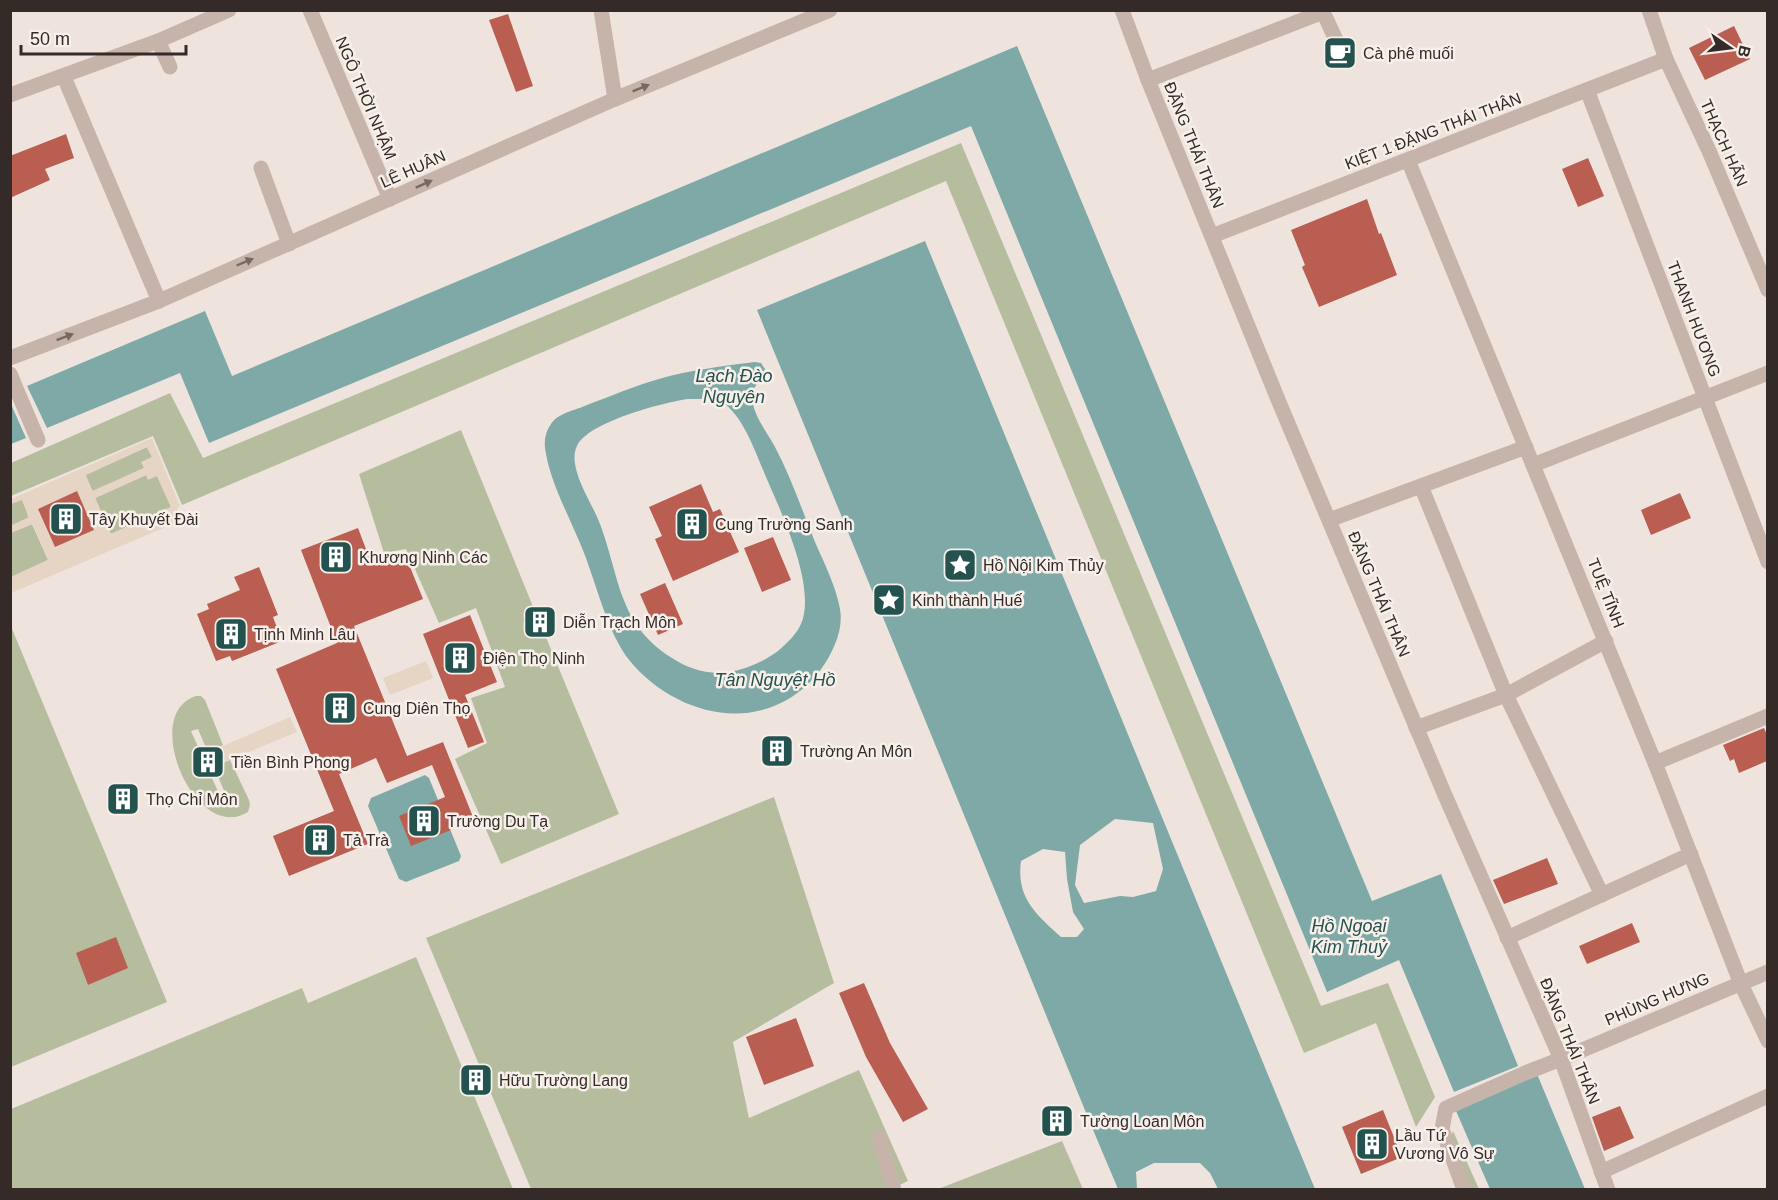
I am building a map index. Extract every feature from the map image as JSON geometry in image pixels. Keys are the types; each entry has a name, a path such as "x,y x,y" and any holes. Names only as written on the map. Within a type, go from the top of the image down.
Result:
{"street":[{"path":"10,95 158,42 229,10"},
{"name":"NGÔ THỜI NHẬM","path":"310,10 390,199"},
{"path":"601,10 615,99"},
{"name":"LÊ HUÂN","path":"10,358 159,301 615,99 830,10"},
{"name":"ĐẶNG THÁI THÂN","path":"1122,10 1148,80 1416,728 1561,1059 1608,1190"},
{"name":"THẠCH HÃN","path":"1649,10 1666,59 1709,151 1767,290"},
{"path":"1148,80 1323,12 1337,42"},
{"path":"158,42 170,67"},
{"name":"KIỆT 1 ĐẶNG THÁI THÂN","path":"1212,236 1666,59"},
{"path":"64,77 159,301"},
{"name":"THANH HƯƠNG","path":"1587,90 1767,562"},
{"name":"TUỆ TĨNH","path":"1408,160 1606,641 1741,984 1767,1041"},
{"path":"261,168 289,244"},
{"path":"10,374 38,440"},
{"path":"1533,465 1767,374"},
{"path":"1329,520 1526,447"},
{"path":"1421,486 1506,695 1602,895"},
{"path":"1416,728 1506,695 1606,641"},
{"path":"1655,763 1767,716"},
{"path":"1507,938 1691,854"},
{"name":"PHÙNG HƯNG","path":"1464,1190 1442,1129 1446,1108 1525,1072 1767,972"},
{"path":"1601,1172 1767,1096"},
{"path":"879,1137 894,1190"}],"green space":[{"path":"961,143 1321,1006 1388,983 1435,1097 1416,1127 1376,1023 1304,1053 946,181 182,505 153,436 11,496 11,463 170,393 203,458"},
{"path":"461,430 536,614 533,616 543,630 619,814 501,864 455,759 487,743 471,698 505,687 476,608 439,623 406,549 384,553 359,474"},
{"path":"147,447 152,457 144,468 93,492 85,475"},
{"path":"146,475 157,476 171,507 111,534 95,498"},
{"path":"22,499 29,518 11,526 10,504"},
{"path":"32,524 48,560 11,577 10,533"},
{"path":"10,624 167,1002 11,1067"},
{"path":"196,696 201,696 205,700 223,745 211,751 217,765 230,760 249,800 248,812 228,817 210,810 194,795 181,773 174,749 173,726 180,708","holes":["198,729 225,793 220,796 191,731"]},
{"path":"774,797 834,983 733,1042 749,1118 859,1070 908,1181 889,1190 531,1189 426,938"},
{"path":"416,957 513,1189 11,1189 11,1109 302,988 308,1003"},
{"path":"1453,1131 1479,1189 1468,1189 1450,1139"},
{"path":"1062,1141 1083,1189 938,1189"}],"shaded area":[{"path":"152,438 180,506 177,508 182,520 11,593 11,577 48,560 33,524 11,533 10,526 29,517 22,500 11,504 11,499","holes":["147,447 152,457 141,462 144,468 92,491 86,475","146,475 148,480 157,476 171,507 111,534 95,498","77,491 94,530 56,547 38,509"]},
{"path":"426,661 433,678 390,695 383,678"},
{"path":"290,717 297,732 217,765 211,751"}],"water":[{"name":"Hồ Ngoại Kim Thuỷ","path":"1017,46 1372,901 1441,874 1518,1066 1454,1092 1399,960 1327,992 971,126 209,443 180,373 47,428 27,386 205,311 232,376"},
{"name":"Hồ Nội Kim Thủy","path":"925,241 1315,1189 1218,1189 1210,1173 1200,1163 1154,1163 1136,1172 1137,1189 1118,1189 757,310","holes":["1115,819 1153,823 1163,869 1156,891 1133,897 1120,896 1084,903 1075,885 1080,845","1043,849 1065,852 1073,912 1084,929 1077,937 1061,937 1036,913 1025,895 1020,874 1021,861"]},
{"path":"755,362 761,363 765,369 752,392 754,409 786,470 829,575 838,600 841,622 830,656 815,677 797,694 762,710 726,713 690,705 673,697 643,675 622,650 609,624 584,553 551,475 545,441 554,420 568,412 659,379","holes":["687,399 719,401 730,409 743,426 788,529 801,570 804,590 805,608 801,624 791,639 761,662 721,673 699,670 672,658 640,629 622,596 598,519 581,483 575,463 577,446 595,429 644,409"]},
{"path":"10,402 26,438 11,444 10,444"},
{"path":"425,775 429,778 461,856 459,861 406,882 399,879 368,806 371,798"},
{"path":"1537,1074 1585,1189 1490,1189 1456,1111"}],"building":[{"path":"508,14 533,86 516,92 489,20"},
{"path":"1734,26 1750,59 1705,80 1689,48"},
{"path":"66,134 74,158 45,169 50,180 10,198 10,156"},
{"path":"1588,158 1604,196 1578,207 1562,169"},
{"path":"1367,199 1397,275 1319,307 1302,267 1305,265 1291,230"},
{"name":"Cung Trường Sanh","path":"701,484 713,512 720,509 739,552 673,581 655,539 662,536 649,507"},
{"name":"Tây Khuyết Đài","path":"77,491 94,530 55,547 38,509"},
{"path":"1680,493 1691,518 1651,535 1641,510"},
{"path":"358,528 372,565 404,552 423,599 354,626 407,756 443,742 473,817 449,826 451,830 411,846 399,816 445,797 432,765 387,783 376,758 339,774 368,844 289,876 273,836 334,811 276,669 337,643 301,550"},
{"path":"773,537 791,580 762,592 744,548"},
{"path":"259,567 278,615 273,617 282,641 232,661 230,656 216,661 197,614 209,609 207,604 240,590 234,577"},
{"path":"665,583 683,624 658,635 640,594"},
{"path":"541,613 547,629 530,636 523,619"},
{"name":"Điện Thọ Ninh","path":"470,615 497,682 465,695 484,742 468,748 423,634"},
{"path":"1764,728 1767,735 1767,761 1739,773 1734,759 1730,761 1723,745"},
{"path":"1547,858 1558,884 1504,904 1493,880"},
{"path":"1632,923 1640,942 1587,964 1579,946"},
{"path":"116,937 128,968 88,985 76,953"},
{"path":"864,983 890,1043 928,1109 903,1122 866,1057 839,993"},
{"path":"796,1018 814,1066 764,1085 746,1037"},
{"path":"1620,1106 1634,1138 1604,1151 1592,1117"},
{"name":"Lầu Tứ Vương Vô Sự","path":"1383,1110 1402,1157 1361,1174 1342,1127"}],"place":[{"name":"Cà phê muối","path":"1340,53"},
{"name":"Tây Khuyết Đài","path":"66,519"},
{"name":"Cung Trường Sanh","path":"692,524"},
{"name":"Khương Ninh Các","path":"336,557"},
{"name":"Hồ Nội Kim Thủy","path":"960,565"},
{"name":"Kinh thành Huế","path":"889,600"},
{"name":"Diễn Trạch Môn","path":"540,622"},
{"name":"Tịnh Minh Lâu","path":"231,634"},
{"name":"Điện Thọ Ninh","path":"460,658"},
{"name":"Cung Diên Thọ","path":"340,708"},
{"name":"Trường An Môn","path":"777,751"},
{"name":"Tiền Bình Phong","path":"208,762"},
{"name":"Thọ Chỉ Môn","path":"123,799"},
{"name":"Trường Du Tạ","path":"424,821"},
{"name":"Tả Trà","path":"320,840"},
{"name":"Hữu Trường Lang","path":"476,1080"},
{"name":"Tường Loan Môn","path":"1057,1121"},
{"name":"Lầu Tứ Vương Vô Sự","path":"1372,1144"}],"water label":[{"name":"Lạch Đào Nguyên","path":"734,386"},
{"name":"Tân Nguyệt Hồ","path":"775,680"}]}
